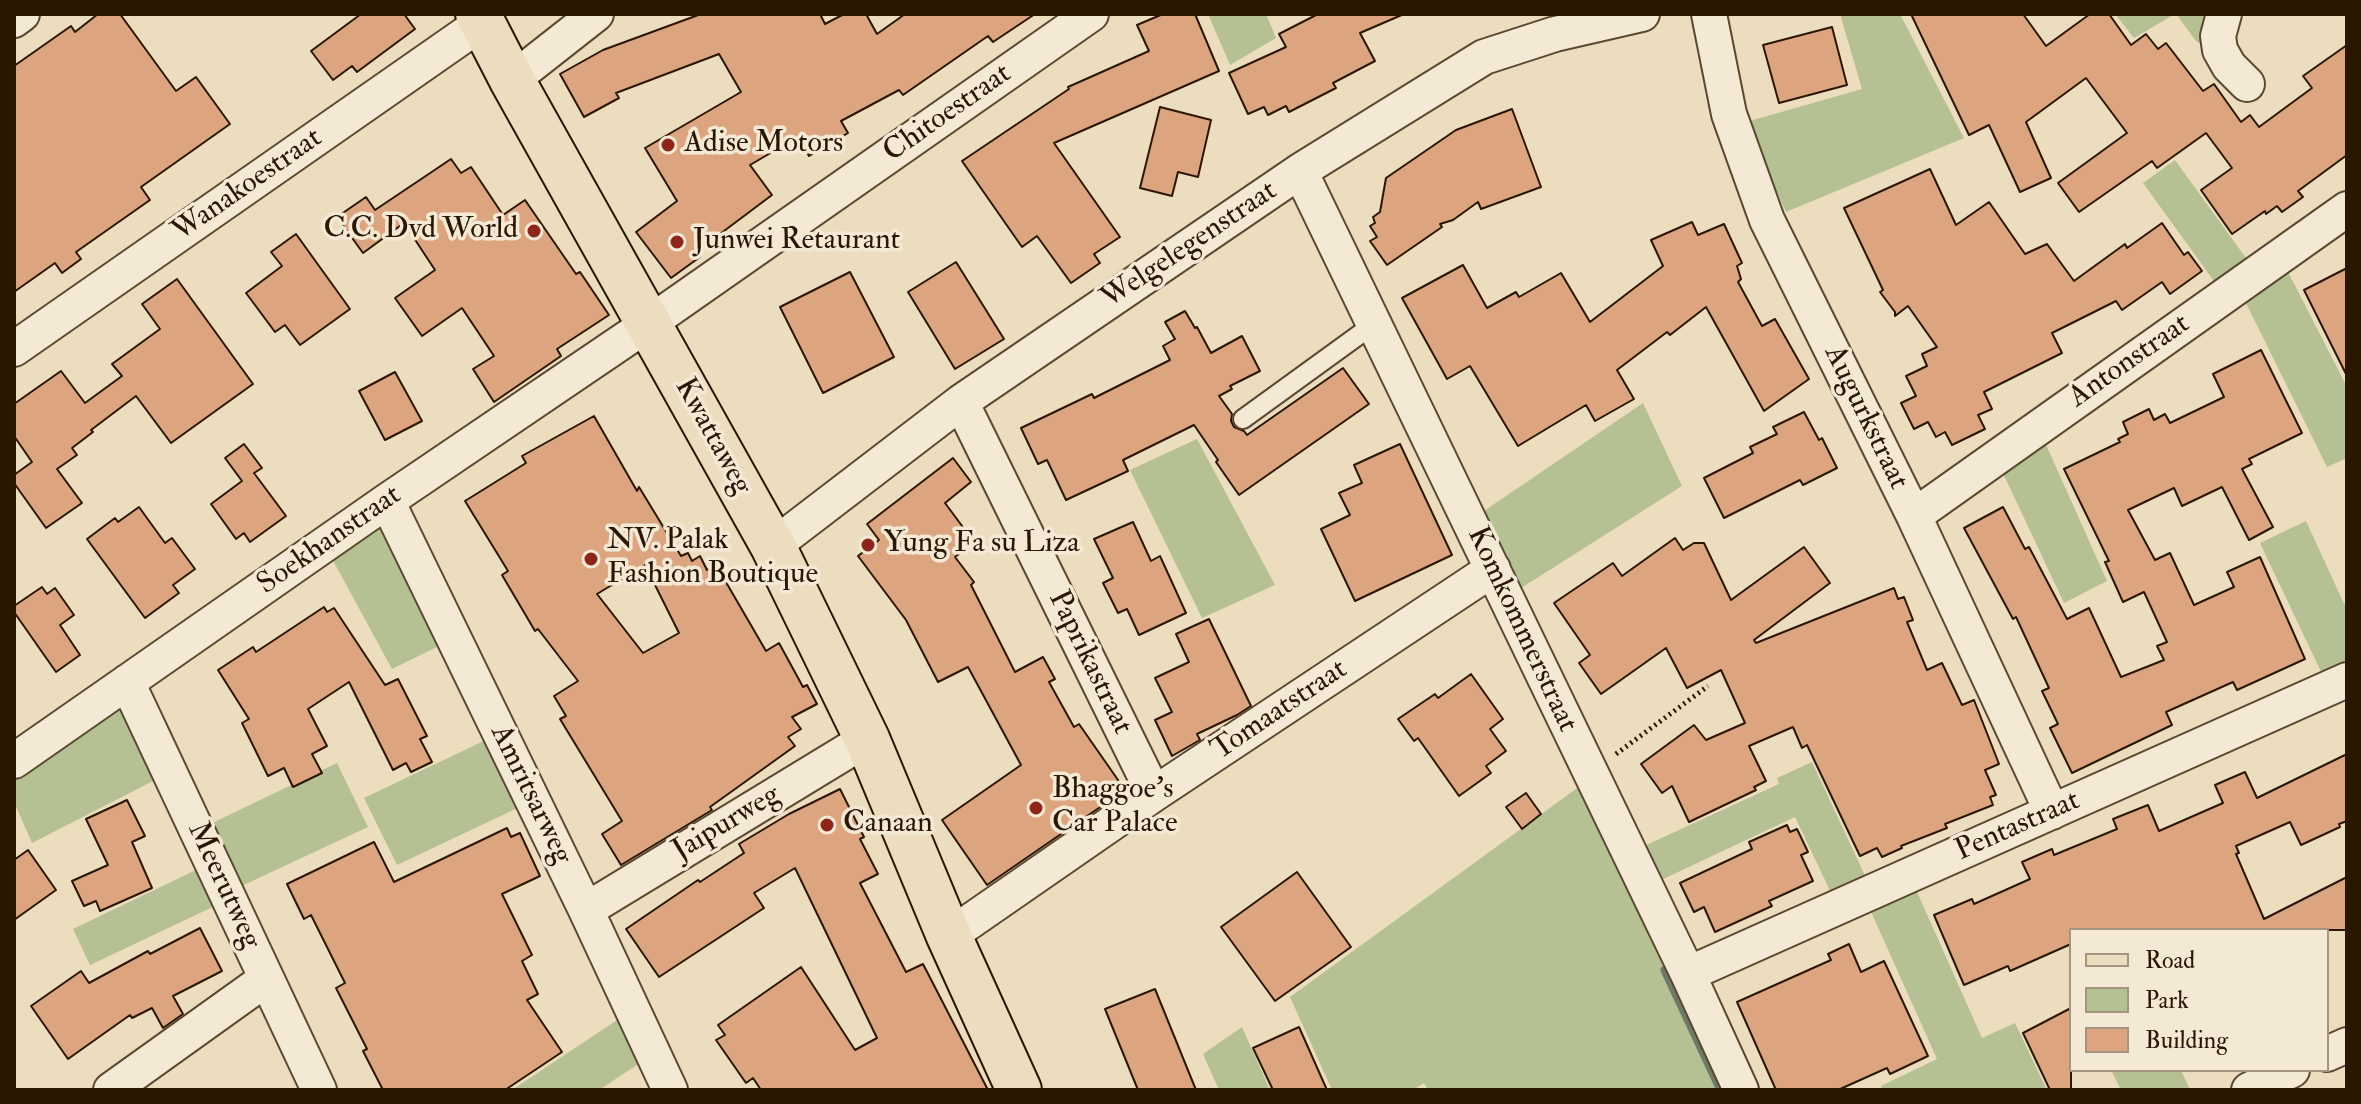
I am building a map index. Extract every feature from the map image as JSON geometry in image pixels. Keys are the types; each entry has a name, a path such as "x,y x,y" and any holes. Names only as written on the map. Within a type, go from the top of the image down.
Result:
{"main road":[{"name":"Kwattaweg","path":"480,18 773,546 867,739 949,936 1019,1090"}],"street":[{"path":"14,20 22,14"},
{"path":"512,80 596,14"},
{"name":"Chitoestraat","path":"648,324 1091,14"},
{"name":"Welgelegenstraat","path":"773,546 961,402 1300,171 1484,57 1555,34 1642,14"},
{"name":"Augurkstraat","path":"1709,14 1729,114 1767,220 1914,516 2052,812"},
{"path":"2224,14 2218,36 2220,50 2229,66 2247,84"},
{"name":"Wanakoestraat","path":"14,349 480,18"},
{"name":"Komkommerstraat","path":"1300,171 1688,974 1741,1090"},
{"name":"Antonstraat","path":"1914,516 2347,209"},
{"name":"Soekhanstraat","path":"14,761 648,324"},
{"name":"Paprikastraat","path":"961,402 1154,794"},
{"name":"Amritsarweg","path":"387,501 670,1090"},
{"name":"Tomaatstraat","path":"949,936 1154,794 1493,569"},
{"name":"Pentastraat","path":"1688,974 2347,680"},
{"name":"Meerutweg","path":"127,682 319,1090"},
{"name":"Jaipurweg","path":"586,910 867,739"},
{"path":"111,1090 266,979"},
{"path":"2249,1090 2288,1072"}],"lane":[{"path":"1243,419 1374,324"}],"path":[{"path":"1590,773 1708,686"}],"green space":[{"path":"1208,14 1266,14 1276,38 1230,65"},
{"path":"1840,14 1900,14 1964,138 1786,212 1746,122 1862,89"},
{"path":"2115,14 2175,14 2134,38"},
{"path":"2176,14 2212,14 2208,42 2202,45 2196,41"},
{"path":"2175,160 2251,265 2219,288 2143,183"},
{"path":"2285,266 2347,387 2347,458 2327,467 2243,297"},
{"path":"1643,403 1682,486 1518,590 1481,513"},
{"path":"2043,438 2107,581 2064,603 2001,469"},
{"path":"1197,439 1275,585 1202,618 1130,470"},
{"path":"2306,521 2347,610 2347,667 2324,678 2260,543"},
{"path":"384,522 445,643 392,669 330,555"},
{"path":"116,709 126,714 157,779 32,843 14,802 14,777"},
{"path":"492,737 524,805 397,865 364,798"},
{"path":"1812,762 1867,880 1833,897 1795,817 1659,881 1642,847 1779,784 1777,778"},
{"path":"337,763 368,827 233,890 204,827"},
{"path":"1584,783 1729,1090 1428,1090 1424,1083 1413,1090 1332,1090 1290,997"},
{"path":"200,868 217,905 90,965 73,929"},
{"path":"1914,885 1982,1038 2015,1023 2047,1090 1883,1090 1881,1086 1937,1059 1868,905"},
{"path":"626,1014 646,1059 599,1090 512,1090"},
{"path":"1242,1027 1270,1090 1219,1090 1203,1054"},
{"path":"2112,1072 2182,1072 2190,1090 2121,1090"}],"building":[{"path":"98,14 120,14 176,91 196,77 230,124 141,187 150,200 76,252 81,259 62,273 55,263 14,292 14,66 71,26 75,32"},
{"path":"361,14 404,14 415,29 357,72 352,66 333,80 311,51"},
{"path":"701,14 820,14 825,24 844,14 866,14 877,34 905,14 1035,14 993,42 988,36 903,95 899,90 841,121 848,133 809,156 798,137 750,165 772,195 696,252 700,257 671,278 636,232 677,201 645,148 741,92 719,54 616,93 619,98 584,117 560,74 603,50"},
{"path":"1163,14 1195,14 1219,71 1054,143 1120,237 1094,254 1100,263 1071,283 1037,236 1022,247 962,161 1068,87 1149,51 1137,25"},
{"path":"1318,14 1404,14 1360,33 1375,61 1333,83 1336,88 1289,112 1286,106 1268,115 1264,107 1248,114 1229,73 1286,47 1279,34"},
{"path":"1911,14 2023,14 2046,46 2090,14 2109,14 2131,45 2146,34 2158,49 2166,43 2203,91 2214,84 2241,122 2250,115 2259,127 2312,88 2303,76 2347,45 2347,155 2298,191 2303,197 2282,212 2277,206 2266,214 2265,211 2232,234 2201,190 2232,168 2206,133 2157,168 2152,161 2079,212 2058,183 2127,133 2086,78 2026,122 2051,178 2020,192 1989,125 1969,135"},
{"path":"1832,27 1847,85 1779,103 1763,45"},
{"path":"1160,107 1211,120 1198,177 1178,172 1172,196 1140,188"},
{"path":"1512,109 1541,187 1481,209 1478,202 1453,220 1440,224 1442,227 1387,265 1370,241 1377,237 1370,226 1375,223 1373,217 1380,212 1386,178 1456,130"},
{"path":"451,159 461,173 471,167 503,215 525,200 576,274 580,272 609,315 557,349 561,356 494,402 473,369 494,356 462,308 422,336 395,298 435,270 404,223 363,253 337,217 366,197 375,210"},
{"path":"1930,169 1956,225 1989,202 2025,254 2047,244 2074,281 2125,244 2127,248 2162,223 2184,255 2188,252 2202,271 2170,294 2162,282 2122,310 2116,301 2052,333 2062,353 1984,392 1992,409 1978,415 1985,429 1952,445 1945,432 1936,437 1928,422 1914,429 1901,403 1916,396 1906,376 1927,366 1922,354 1937,347 1908,306 1895,316 1880,292 1883,290 1844,208"},
{"path":"1692,222 1698,235 1724,224 1742,263 1737,266 1741,279 1738,282 1762,326 1775,319 1809,379 1764,411 1706,307 1617,370 1634,399 1595,421 1586,405 1518,446 1470,366 1447,379 1402,298 1463,265 1487,308 1516,292 1519,297 1561,273 1590,322 1663,266 1651,240"},
{"path":"296,234 350,309 300,345 285,325 275,332 246,293 282,266 271,252"},
{"path":"956,262 1004,339 955,369 908,292"},
{"path":"2347,268 2347,376 2304,290"},
{"path":"850,272 894,357 823,393 780,307"},
{"path":"177,279 253,384 171,443 136,396 91,430 93,432 72,448 77,455 57,469 82,503 46,528 14,483 14,475 32,462 14,436 14,404 61,371 85,403 122,376 112,364 160,329 142,304"},
{"path":"1185,311 1211,353 1242,336 1260,371 1230,386 1232,389 1219,396 1232,414 1234,427 1247,435 1343,368 1369,404 1239,495 1194,425 1123,460 1128,471 1066,500 1047,460 1038,464 1021,428 1092,394 1094,398 1170,360 1163,346 1175,339 1165,322"},
{"path":"2261,350 2302,433 2249,459 2252,464 2242,469 2273,527 2249,540 2222,487 2182,506 2174,488 2128,510 2155,560 2170,553 2194,605 2234,587 2227,572 2260,557 2305,659 2237,690 2233,682 2166,712 2172,725 2072,773 2050,728 2058,724 2042,691 2049,688 2016,617 2013,619 1964,528 2003,507 2025,549 2029,547 2067,619 2089,608 2121,677 2164,660 2157,646 2167,642 2144,592 2123,602 2105,562 2109,561 2064,469 2120,442 2118,439 2128,434 2123,422 2149,409 2154,420 2165,414 2170,423 2224,397 2213,374"},
{"path":"395,372 422,421 385,440 359,391"},
{"path":"1804,412 1837,468 1803,485 1800,480 1724,518 1704,478 1753,453 1750,447 1777,434 1773,427"},
{"path":"594,416 637,491 639,487 681,556 688,553 692,561 700,556 707,570 716,565 766,651 779,643 803,687 807,685 817,704 792,717 801,729 788,737 795,746 710,807 712,810 621,865 602,834 622,821 560,719 566,716 554,696 578,681 538,629 535,631 502,575 508,571 465,501 526,463 522,456","holes":["645,565 679,633 643,653 597,594"]},
{"path":"244,444 262,468 254,473 286,516 250,542 244,533 236,539 211,504 242,481 225,458"},
{"path":"1400,444 1452,555 1355,601 1321,529 1350,515 1339,493 1362,483 1354,465"},
{"path":"953,458 971,482 945,503 974,542 955,557 974,582 971,585 1015,672 1043,657 1055,679 1049,682 1074,727 1079,724 1125,790 987,885 942,820 1021,765 968,667 938,682 906,620 858,556 879,540 867,524"},
{"path":"139,507 165,543 172,538 195,569 173,585 179,593 145,618 87,539 115,518 118,522"},
{"path":"1133,522 1151,561 1160,556 1186,613 1139,635 1127,609 1118,613 1103,583 1113,578 1094,539"},
{"path":"1675,538 1683,550 1694,543 1704,543 1731,600 1804,547 1830,583 1754,640 1756,643 1894,588 1898,599 1904,597 1913,620 1907,622 1927,670 1942,663 1962,705 1974,700 1999,764 1985,770 1996,795 1990,797 1993,805 1945,824 1947,828 1882,857 1877,848 1860,856 1807,745 1802,748 1793,727 1749,746 1766,781 1754,787 1756,790 1689,822 1672,786 1662,793 1641,764 1694,725 1706,740 1745,723 1721,670 1687,688 1666,648 1601,694 1579,663 1590,655 1554,603 1613,563 1622,576"},
{"path":"42,587 47,594 55,588 74,615 60,625 80,655 56,672 14,612 14,606"},
{"path":"324,607 327,612 334,608 385,685 398,679 427,736 420,739 432,762 411,772 406,763 393,770 349,682 308,709 327,746 312,754 322,773 293,787 284,768 268,776 242,723 249,719 218,670 253,647 256,652"},
{"path":"1209,619 1251,706 1197,734 1200,740 1172,756 1155,720 1172,712 1155,678 1189,662 1176,634"},
{"path":"1471,674 1503,719 1490,729 1506,751 1486,766 1491,773 1459,796 1418,738 1414,741 1398,719 1435,694 1438,698"},
{"path":"2347,754 2347,821 2301,845 2290,822 2236,846 2239,853 2236,854 2264,919 2347,877 2347,930 2069,928 2069,945 2010,971 2008,966 1964,985 1934,915 1972,899 1974,904 2030,879 2022,862 2052,849 2054,855 2117,829 2113,819 2148,805 2159,831 2223,803 2215,785 2245,772 2257,798"},
{"path":"840,789 878,874 860,883 906,972 923,964 988,1090 761,1090 753,1078 746,1083 716,1040 725,1035 718,1025 801,967 855,1050 877,1038 795,868 754,893 764,908 659,977 626,929 744,853 739,844 789,814"},
{"path":"1526,793 1541,814 1522,829 1506,807"},
{"path":"127,800 145,836 132,842 152,888 100,911 96,901 84,906 72,881 108,865 86,819"},
{"path":"1787,825 1790,832 1797,829 1808,852 1801,855 1813,881 1769,901 1772,906 1715,932 1704,907 1694,912 1680,883 1752,849 1749,842"},
{"path":"507,828 511,837 520,833 540,876 502,894 532,955 522,961 538,994 527,1000 562,1052 505,1090 383,1090 363,1051 367,1049 336,988 345,983 311,915 304,919 287,884 374,842 394,882"},
{"path":"28,850 56,890 14,920 14,860"},
{"path":"1297,872 1351,947 1275,1001 1221,927"},
{"path":"200,928 222,971 173,996 183,1014 163,1028 152,1008 132,1018 130,1015 68,1059 31,1006 81,971 89,983 148,951 150,954"},
{"path":"1849,944 1861,972 1884,961 1928,1056 1890,1074 1887,1068 1838,1090 1776,1090 1737,1002 1831,960 1828,954"},
{"path":"1155,989 1196,1090 1138,1090 1105,1009"},
{"path":"2069,1009 2071,1090 2050,1090 2023,1033"},
{"path":"1299,1027 1327,1090 1273,1090 1253,1048"}],"waterway":[{"path":"1665,970 1721,1090"}],"place":[{"name":"Adise Motors","path":"668,145"},
{"name":"C.C. Dvd World","path":"534,231"},
{"name":"Junwei Retaurant","path":"677,242"},
{"name":"Yung Fa su Liza","path":"868,545"},
{"name":"NV. Palak Fashion Boutique","path":"591,559"},
{"name":"Bhaggoe's Car Palace","path":"1036,808"},
{"name":"Canaan","path":"827,825"}]}
